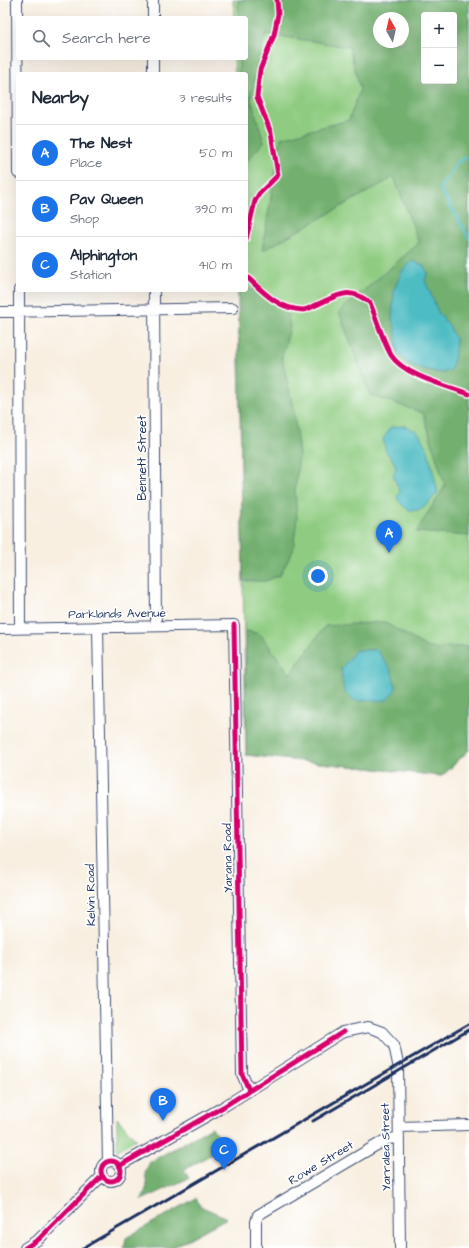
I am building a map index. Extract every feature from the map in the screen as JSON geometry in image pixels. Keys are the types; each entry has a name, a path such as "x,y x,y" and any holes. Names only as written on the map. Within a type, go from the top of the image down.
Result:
{"street":[{"path":"17,0 17,16"},
{"path":"153,0 153,16"},
{"path":"17,60 17,72"},
{"path":"153,60 153,72"},
{"path":"19,292 20,628"},
{"name":"Bennett Street","path":"154,292 156,626"},
{"path":"0,312 233,308"},
{"name":"Parklands Avenue","path":"0,629 234,624"},
{"name":"Yarana Road","path":"234,624 242,1074 249,1090"},
{"name":"Kelvin Road","path":"98,627 108,1162"},
{"name":"Yarralea Street","path":"249,1090 343,1032 368,1027 382,1032 394,1045 398,1064 400,1248"},
{"path":"119,1166 223,1107 249,1090"},
{"path":"399,1127 469,1125"},
{"name":"Rowe Street","path":"256,1248 256,1222 258,1214 387,1139 399,1138"},
{"path":"24,1248 40,1239 102,1176 102,1167 108,1162 114,1162 119,1166 120,1172 116,1180 106,1180 102,1176"}],"green space":[{"path":"233,0 469,0 469,750 442,776 246,755 238,292 248,292 248,72 235,72 234,60 248,60 248,16 234,16"},
{"path":"238,0 469,0 469,536 416,532 445,486 423,413 370,395 339,312 419,243 394,177 262,251 281,138 349,120 360,89 349,47 266,34 258,60 251,99 264,142 248,160 248,72 239,72 239,60 248,60 248,16 239,16"},
{"path":"248,288 254,290 287,310 290,327 282,357 294,412 299,455 295,490 297,517 293,551 280,575 266,581 243,581 238,292 248,292"},
{"path":"384,622 428,648 469,646 469,750 442,776 246,755 246,631 260,634 290,674 325,626"},
{"path":"117,1118 136,1139 117,1151"},
{"path":"212,1127 224,1147 184,1170 189,1178 142,1200 147,1186 145,1172 150,1162"},
{"path":"196,1198 200,1206 227,1218 172,1248 124,1248 126,1238"}],"water":[{"path":"413,261 423,265 428,273 425,280 439,314 449,325 456,341 454,360 451,370 442,373 420,368 408,363 398,353 395,328 392,320 394,290 402,271"},
{"path":"406,426 418,432 428,451 438,492 424,507 413,511 403,505 397,498 400,492 393,475 396,468 393,460 386,452 383,439 391,427"},
{"path":"356,650 377,650 391,670 396,689 387,700 356,701 344,692 341,669"}],"waterway":[{"path":"469,156 458,162 440,188 469,238"}],"railway":[{"path":"83,1248 469,1024"},
{"path":"313,1121 469,1030"}],"cycle path":[{"path":"248,231 255,201 259,194 278,175 271,133 257,97 260,70 274,35 278,14 277,0"},
{"path":"248,278 272,299 286,307 294,309 306,310 336,296 349,293 356,294 370,303 385,343 391,355 397,362 415,374 426,379 469,394"},
{"path":"234,625 242,1074 249,1090"},
{"path":"119,1166 223,1107 343,1032"},
{"path":"111,1161 118,1164 121,1171 118,1178 111,1181 104,1178 101,1171 104,1164 111,1161"},
{"path":"25,1248 39,1239 102,1176"}],"place":[{"name":"The Nest","path":"389,553"},
{"name":"Pav Queen","path":"163,1121"},
{"name":"Alphington","path":"224,1170"}]}
